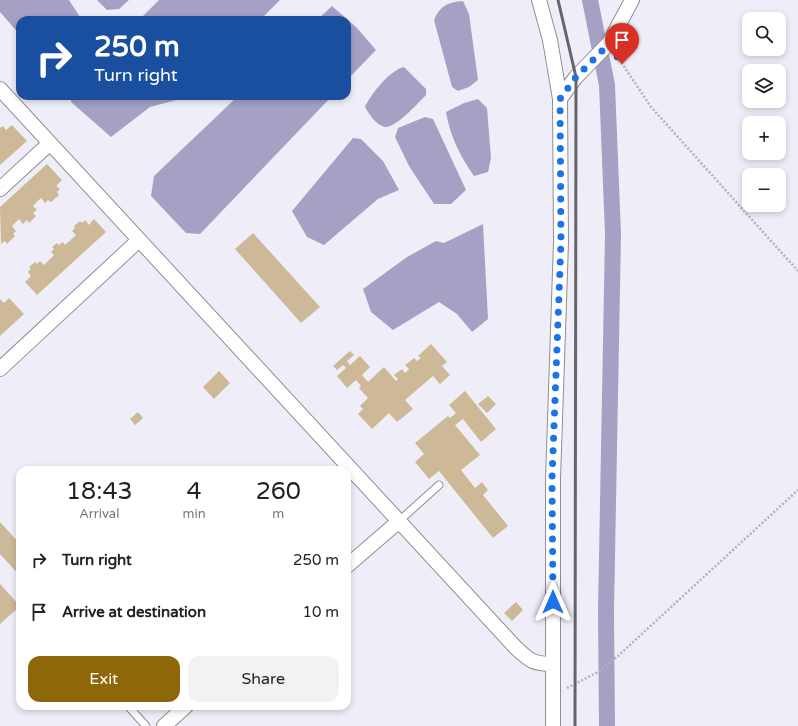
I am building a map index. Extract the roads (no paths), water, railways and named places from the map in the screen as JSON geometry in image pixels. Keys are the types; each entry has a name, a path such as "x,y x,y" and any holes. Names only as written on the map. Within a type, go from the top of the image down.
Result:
{"street":[{"path":"539,0 550,40 560,99 561,242 552,479 553,726"},
{"path":"560,99 576,77 609,44 632,0"},
{"path":"0,90 347,466"},
{"path":"0,188 50,143"},
{"path":"0,369 139,240"},
{"path":"351,471 524,656 531,662 539,664 553,664"},
{"path":"351,563 398,522"},
{"path":"164,726 182,710"}],"lane":[{"path":"398,522 439,486"},
{"path":"132,710 146,726"}],"waterway":[{"path":"590,0 607,85 613,234 606,611 607,726"}],"railway":[{"path":"558,0 576,77 575,726"}]}
